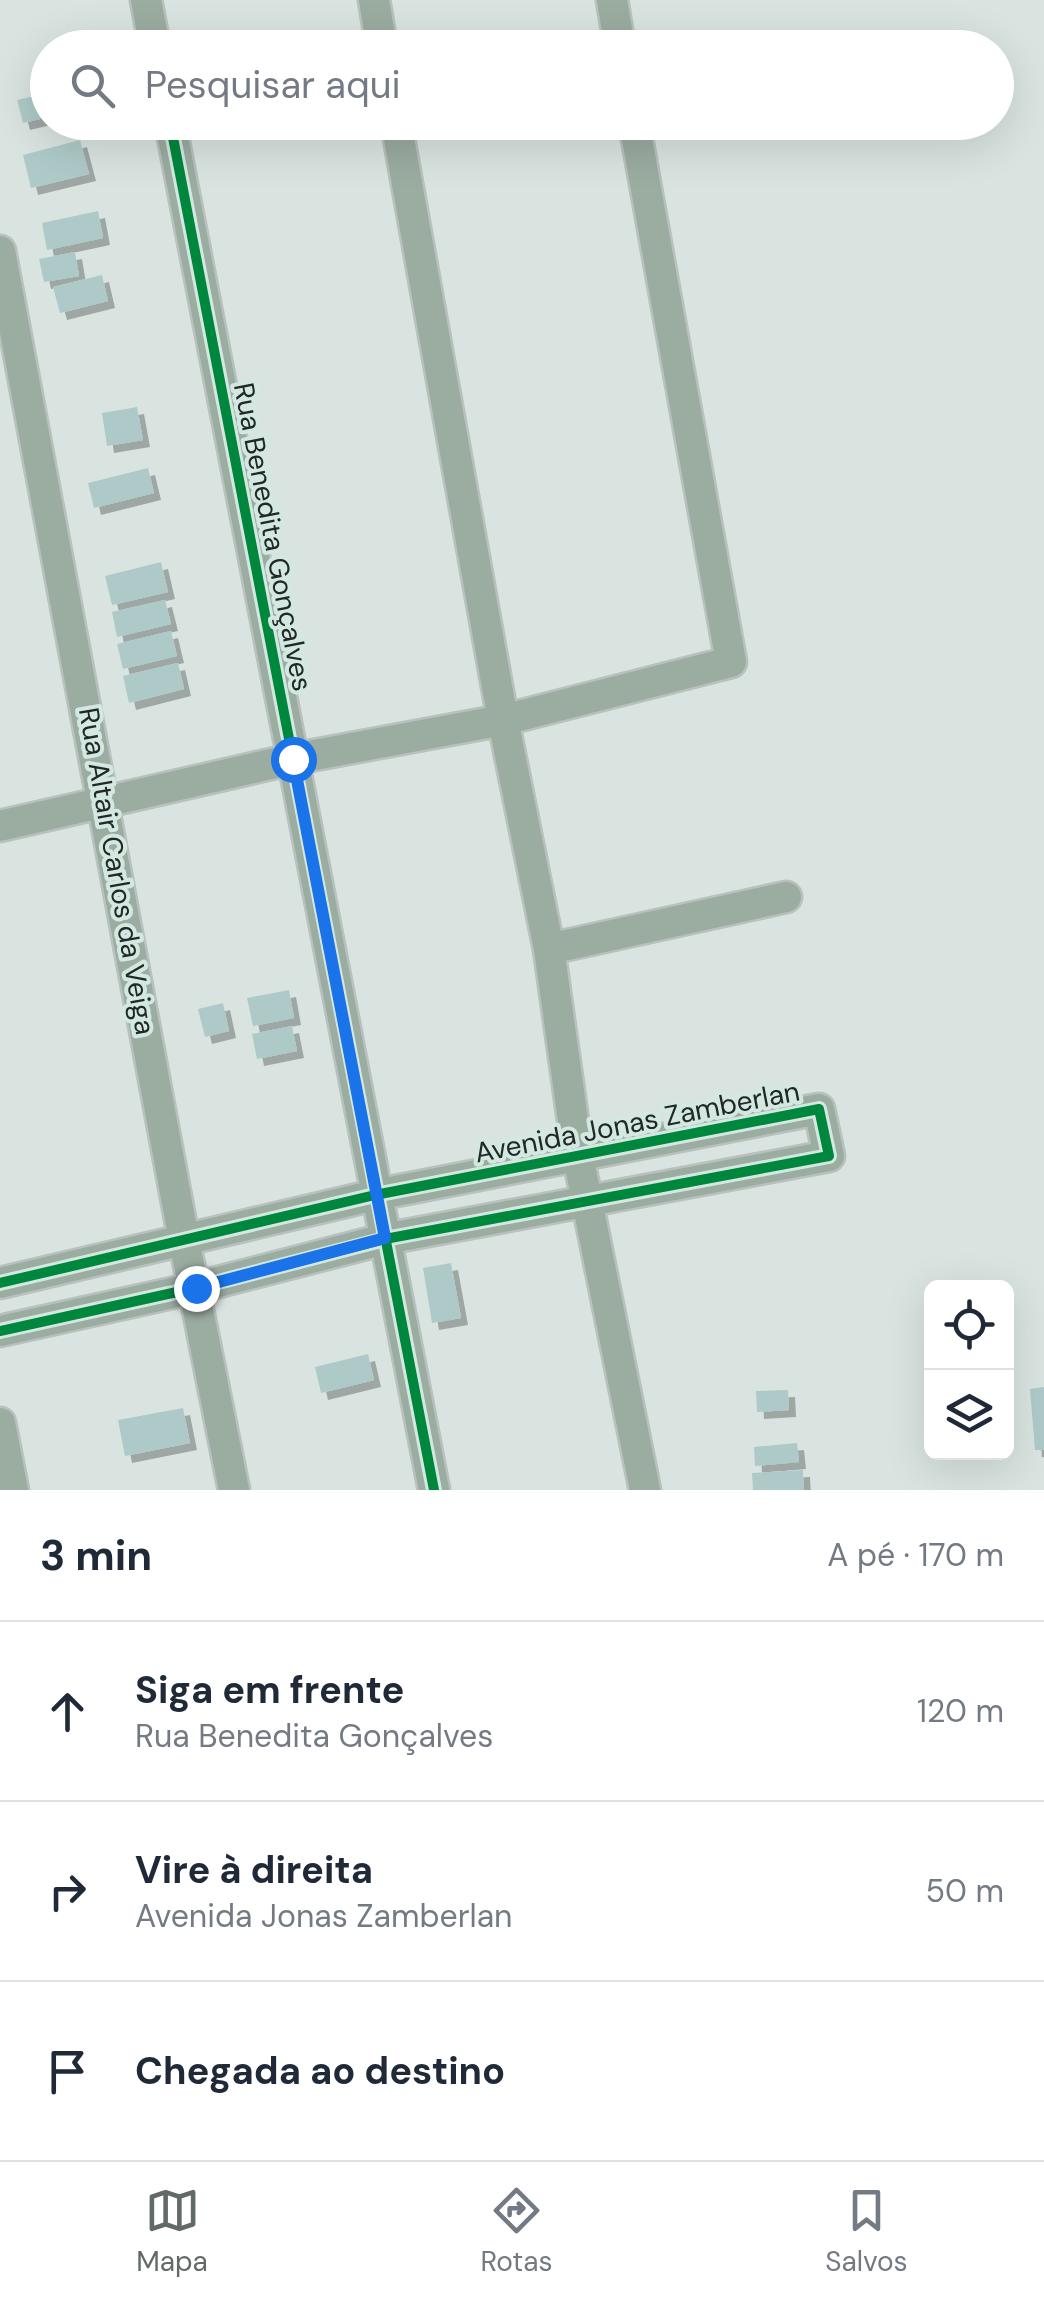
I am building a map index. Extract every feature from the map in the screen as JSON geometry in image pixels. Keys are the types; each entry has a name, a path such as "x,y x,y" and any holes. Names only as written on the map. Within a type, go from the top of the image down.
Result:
{"street":[{"path":"146,0 152,30"},
{"path":"374,0 379,30"},
{"path":"612,0 617,30"},
{"name":"Rua Benedita Gonçalves","path":"173,140 434,1490"},
{"path":"399,140 548,948 578,1156 645,1490"},
{"path":"0,826 293,759 503,720 731,662 637,140"},
{"name":"Rua Altair Carlos da Veiga","path":"0,251 234,1490"},
{"path":"548,948 786,897"},
{"name":"Avenida Jonas Zamberlan","path":"0,1283 375,1195 818,1110 829,1156 385,1238 196,1288 0,1331"},
{"path":"0,1423 13,1490"}],"building":[{"path":"30,97 30,121 23,123 17,100"},
{"path":"80,140 89,174 31,188 23,155"},
{"path":"98,211 103,238 47,250 42,223"},
{"path":"75,252 79,276 44,282 39,259"},
{"path":"102,275 108,301 60,313 53,287"},
{"path":"137,407 143,440 107,446 102,413"},
{"path":"148,468 154,493 94,508 88,483"},
{"path":"161,562 168,592 112,605 105,576"},
{"path":"165,600 171,624 117,637 112,612"},
{"path":"171,631 177,656 123,669 117,644"},
{"path":"178,663 184,689 129,703 123,676"},
{"path":"289,990 294,1018 253,1026 247,998"},
{"path":"223,1003 229,1031 205,1037 198,1009"},
{"path":"292,1026 297,1051 257,1059 252,1034"},
{"path":"451,1263 461,1318 432,1323 423,1268"},
{"path":"368,1354 374,1380 321,1393 315,1367"},
{"path":"1044,1387 1044,1450 1035,1450 1030,1389"},
{"path":"788,1390 789,1410 757,1412 756,1391"},
{"path":"183,1408 190,1443 125,1456 118,1420"},
{"path":"797,1443 799,1462 755,1466 754,1447"},
{"path":"803,1470 804,1490 753,1490 752,1473"}],"cycle path":[{"path":"173,140 434,1490"},
{"path":"0,1283 375,1195 819,1109 829,1156 385,1239 195,1288 0,1331"}],"route":[{"path":"196,1288 385,1238 293,759"}]}
